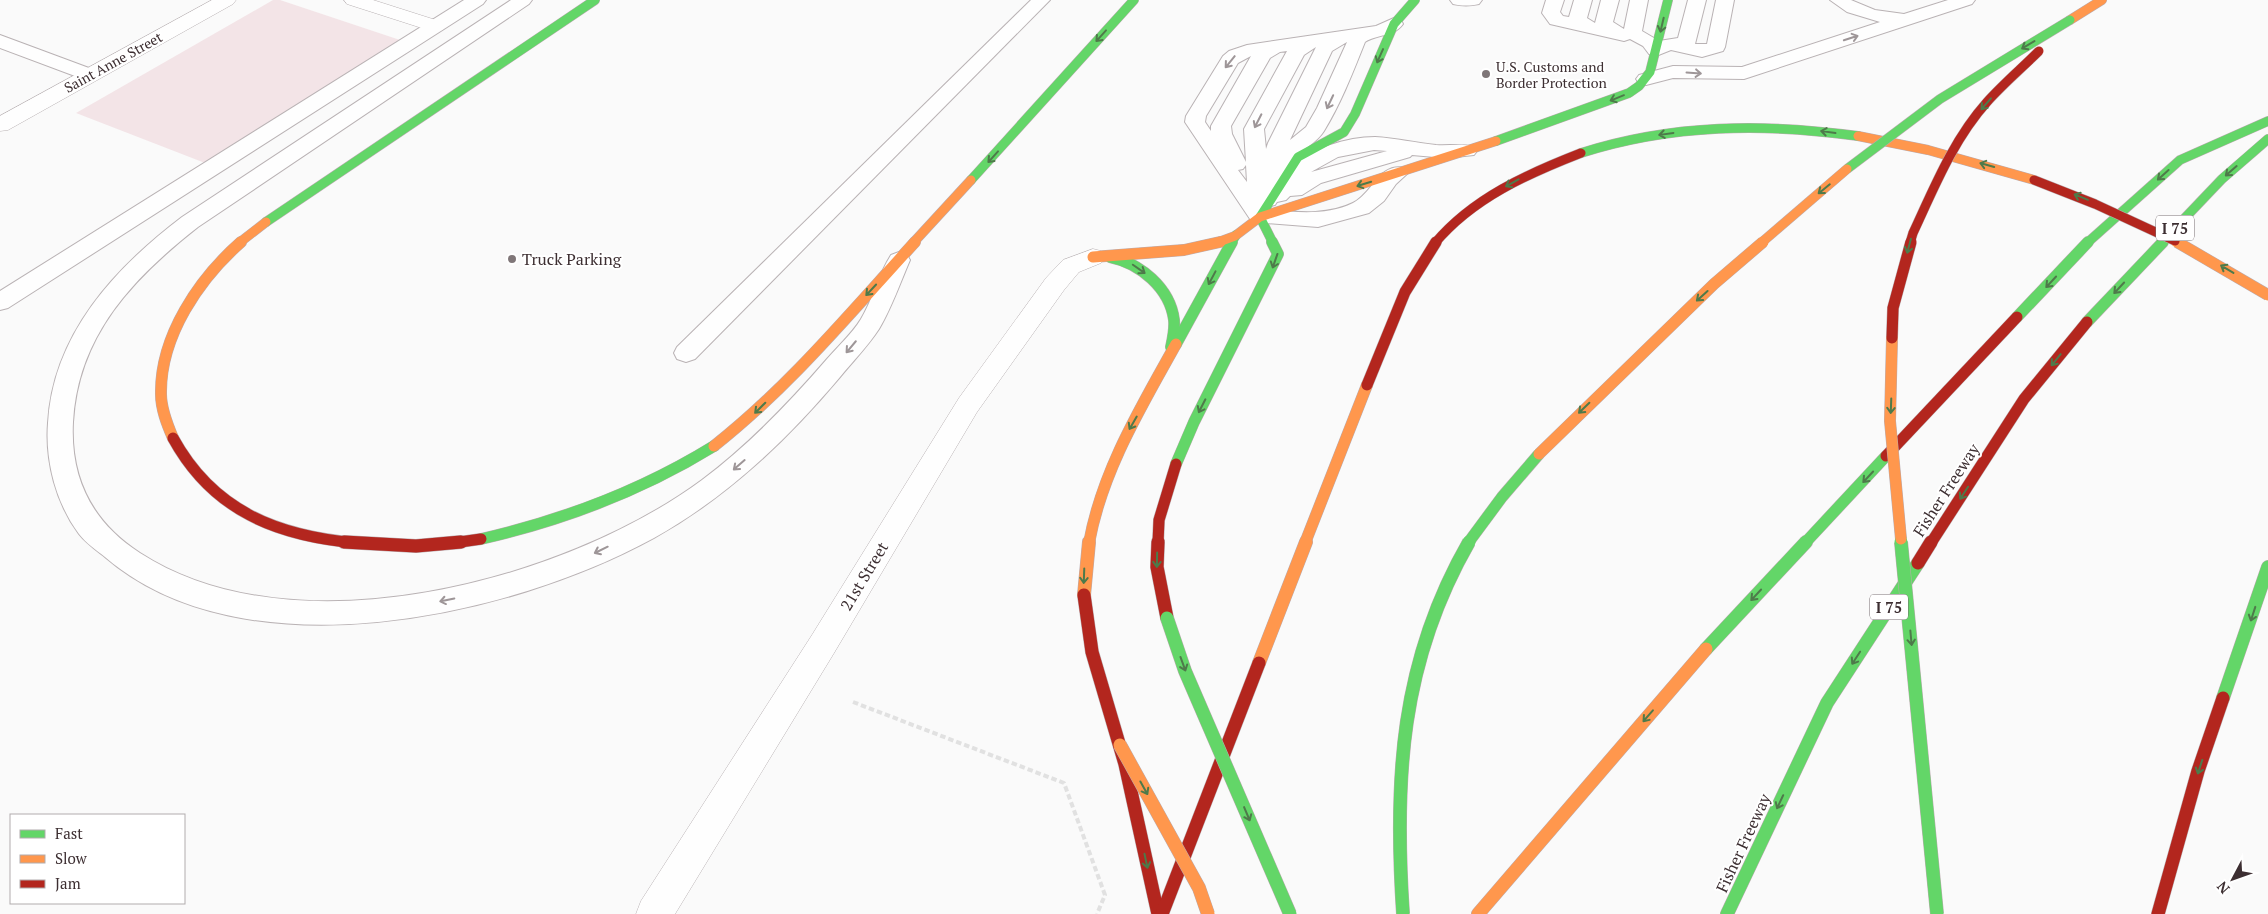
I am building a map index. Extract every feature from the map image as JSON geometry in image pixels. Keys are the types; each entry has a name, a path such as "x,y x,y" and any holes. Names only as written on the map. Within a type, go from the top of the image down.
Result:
{"highway":[{"path":"595,0 276,215 240,242 211,272 190,305 170,346 161,387 168,429 192,471 224,501 267,523 316,537 370,544 438,545 508,532 560,519 623,497 674,471 720,442 750,418 788,381 1134,0"},
{"path":"1093,257 1197,247 1236,235 1260,217 1298,157 1344,132 1355,114 1394,24 1415,0"},
{"path":"1397,173 1616,99 1639,86 1650,72 1668,0"},
{"path":"1403,914 1399,880 1399,779 1409,704 1427,632 1453,570 1482,522 1515,479 1568,424 1669,325 1764,239 1900,128 1955,89 2102,0"},
{"path":"1937,914 1890,421 1893,308 1913,233 1944,166 1963,134 1986,103 2070,20"},
{"path":"1478,914 1718,636 2084,246 2180,160 2268,121"},
{"path":"1160,914 1398,306 1417,270 1438,240 1466,213 1502,189 1538,169 1576,155 1665,134 1710,129 1820,131 1919,148 2034,180 2083,197 2205,256 2268,295"},
{"name":"Fisher Freeway","path":"1727,914 1827,703 2024,399 2087,322 2178,225 2222,179 2268,139"},
{"path":"1260,217 1278,254 1194,422 1170,480 1159,520 1156,567 1167,618 1185,671 1290,914"},
{"path":"1160,914 1120,745 1095,662 1084,609 1084,570 1092,524 1103,486 1122,444 1236,235"},
{"path":"1093,257 1116,257 1132,264 1159,286 1172,307 1176,327 1158,380"},
{"path":"2158,914 2198,771 2268,567"},
{"path":"1120,745 1199,888 1208,914"}],"street":[{"name":"Saint Anne Street","path":"0,125 226,0"},
{"path":"354,0 435,26"},
{"name":"21st Street","path":"654,914 823,644 968,405 1055,284 1071,266 1093,257"}],"lane":[{"path":"0,302 477,0"},
{"path":"523,0 196,217 163,243 116,289 94,321 80,351 65,385 60,414 60,444 73,497 89,526 114,550 148,574 184,588 233,603 282,611 335,612 388,609 488,592 543,575 589,557 643,530 688,504 733,471 765,443 792,417 871,324 899,260"},
{"path":"686,353 1041,0"},
{"path":"1459,0 1473,0"},
{"path":"1555,0 1551,13 1556,20 1657,44 1702,51 1707,51 1716,46 1725,0"},
{"path":"1583,0 1578,18 1583,25 1589,28"},
{"path":"1610,0 1604,23 1605,27 1617,34"},
{"path":"1639,0 1631,29 1632,33 1657,44 1685,43 1687,41 1697,0"},
{"path":"1838,0 1859,11 1875,16 1910,19"},
{"path":"1646,79 1673,72 1706,74 1744,73 1966,0"},
{"path":"1260,217 1195,122 1196,116 1230,60 1236,55 1247,51 1381,31 1394,24"},
{"path":"1260,217 1286,153 1314,131 1327,108 1357,40 1370,32"},
{"path":"1260,217 1278,143 1324,49 1330,43 1342,37"},
{"path":"1260,217 1254,129 1296,52 1301,47 1315,40"},
{"path":"0,41 90,75"},
{"path":"1260,217 1221,129 1261,56 1265,51 1275,47"},
{"path":"1260,217 1313,178 1406,152 1430,150 1455,152 1467,150"},
{"path":"1260,217 1318,220 1346,213 1361,208 1370,202 1382,185 1397,173"}],"path":[{"path":"853,702 1064,783 1105,895 1097,914"}],"shaded area":[{"path":"273,0 280,0 400,40 205,163 76,113"}],"traffic: fast":[{"path":"266,222 595,0"},
{"path":"971,180 1134,0"},
{"path":"1260,217 1298,157 1344,132 1355,114 1394,24 1415,0"},
{"path":"1496,141 1629,93 1639,86 1650,72 1668,0"},
{"path":"1847,169 1940,99 2070,20"},
{"path":"2017,317 2084,246 2180,160 2268,121"},
{"path":"1581,153 1647,135 1683,130 1754,127 1790,128 1858,136"},
{"path":"2087,322 2222,179 2268,139"},
{"path":"1176,464 1194,422 1278,254 1260,217"},
{"path":"1176,344 1236,235"},
{"path":"1110,257 1130,263 1157,284 1169,303 1172,312 1174,329 1171,347"},
{"path":"481,539 543,523 602,503 659,478 714,446"},
{"path":"1403,914 1399,819 1401,770 1406,722 1415,675 1428,629 1445,585 1468,543 1484,519 1539,454"},
{"path":"1706,649 1886,456"},
{"path":"1901,539 1937,914"},
{"path":"1727,914 1827,703 1918,563"},
{"path":"2223,698 2268,567"},
{"path":"1167,618 1185,671 1290,914"}],"traffic: slow":[{"path":"2070,20 2102,0"},
{"path":"1858,136 1928,150 2034,180"},
{"path":"1093,257 1166,253 1202,247 1235,236 1260,217 1496,141"},
{"path":"1539,454 1714,284 1847,169"},
{"path":"714,446 747,420 788,381 971,180"},
{"path":"173,438 165,416 161,394 165,359 178,325 196,292 217,265 234,248 266,222"},
{"path":"2175,241 2268,295"},
{"path":"1892,338 1890,421 1901,539"},
{"path":"1084,595 1086,560 1092,526 1101,495 1127,434 1176,344"},
{"path":"1259,663 1367,385"},
{"path":"1478,914 1706,649"},
{"path":"1120,745 1199,888 1208,914"}],"traffic: jam":[{"path":"1892,338 1893,308 1913,233 1944,166 1963,134 1986,103 2039,51"},
{"path":"1367,385 1388,329 1405,292 1424,258 1450,226 1503,188 1581,153"},
{"path":"2034,180 2095,204 2175,241"},
{"path":"1886,456 2017,317"},
{"path":"1918,563 2024,399 2087,322"},
{"path":"173,438 192,469 210,489 244,512 274,526 308,536 380,546 450,544 481,539"},
{"path":"1167,618 1157,567 1159,520 1176,464"},
{"path":"1084,595 1085,614 1092,652 1125,764 1158,914"},
{"path":"1162,914 1259,663"},
{"path":"2158,914 2198,771 2223,698"}],"place":[{"name":"U.S. Customs and Border Protection","path":"1486,74"},
{"name":"Truck Parking","path":"512,259"}]}
